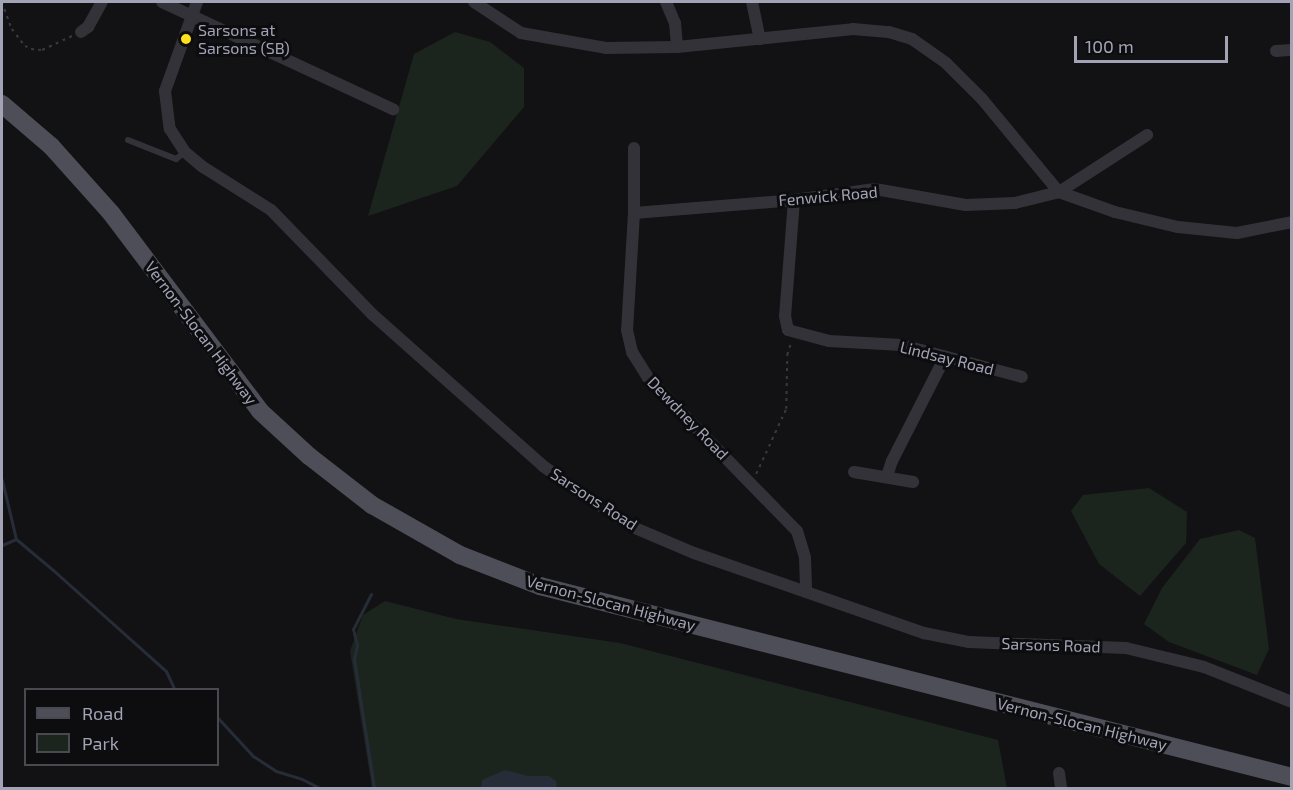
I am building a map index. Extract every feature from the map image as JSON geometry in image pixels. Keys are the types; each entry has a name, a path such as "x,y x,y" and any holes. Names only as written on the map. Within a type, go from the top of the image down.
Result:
{"main road":[{"name":"Vernon-Slocan Highway","path":"2,104 51,146 111,213 260,411 309,456 372,505 460,555 540,586 1292,777"}],"street":[{"path":"81,32 88,27 102,2"},
{"path":"162,2 393,109"},
{"name":"Sarsons Road","path":"197,2 165,91 170,129 185,152 203,167 271,210 372,314 543,466 591,500 635,528 684,549 924,633 969,642 1126,648 1204,667 1292,702"},
{"path":"474,2 521,33 547,35 606,48 677,48 853,29 889,32 912,39 946,63 982,99 1059,192 1116,212 1178,227 1237,232 1292,222"},
{"path":"666,2 675,23 677,48"},
{"path":"752,2 760,39"},
{"path":"1276,51 1292,50"},
{"name":"Fenwick Road","path":"634,213 794,200 876,189 966,205 1016,203 1059,192 1147,135"},
{"name":"Dewdney Road","path":"634,148 634,213 627,330 632,352 648,378 797,531 805,558 806,592"},
{"path":"788,330 785,316 794,200"},
{"name":"Lindsay Road","path":"788,330 829,341 902,345 1022,377"},
{"path":"887,476 892,461 945,357"},
{"path":"854,472 913,482"},
{"path":"1059,773 1062,789"}],"lane":[{"path":"128,140 176,159 185,152"}],"path":[{"path":"2,2 12,29 25,46 31,49 42,50 81,32"},
{"path":"752,485 786,410 787,356 791,341 788,330"}],"green space":[{"path":"455,32 490,42 524,68 524,107 457,186 368,216 414,54"},
{"path":"1149,488 1187,512 1186,543 1140,596 1099,564 1071,511 1083,495"},
{"path":"1239,530 1255,538 1269,649 1257,675 1169,642 1144,624 1162,588 1200,539"},
{"path":"385,601 456,619 620,643 998,740 1007,788 372,788 350,651 363,615"}],"shaded area":[{"path":"505,770 528,776 549,776 556,781 557,788 481,788 482,780"}],"waterway":[{"path":"2,480 16,539"},
{"path":"2,545 16,539 166,671 174,688"},
{"path":"371,594 353,629 357,645 354,659 374,788"},
{"path":"219,719 253,756 276,771 302,779 320,788"}],"place":[{"name":"Sarsons at Sarsons (SB)","path":"186,39"}]}
